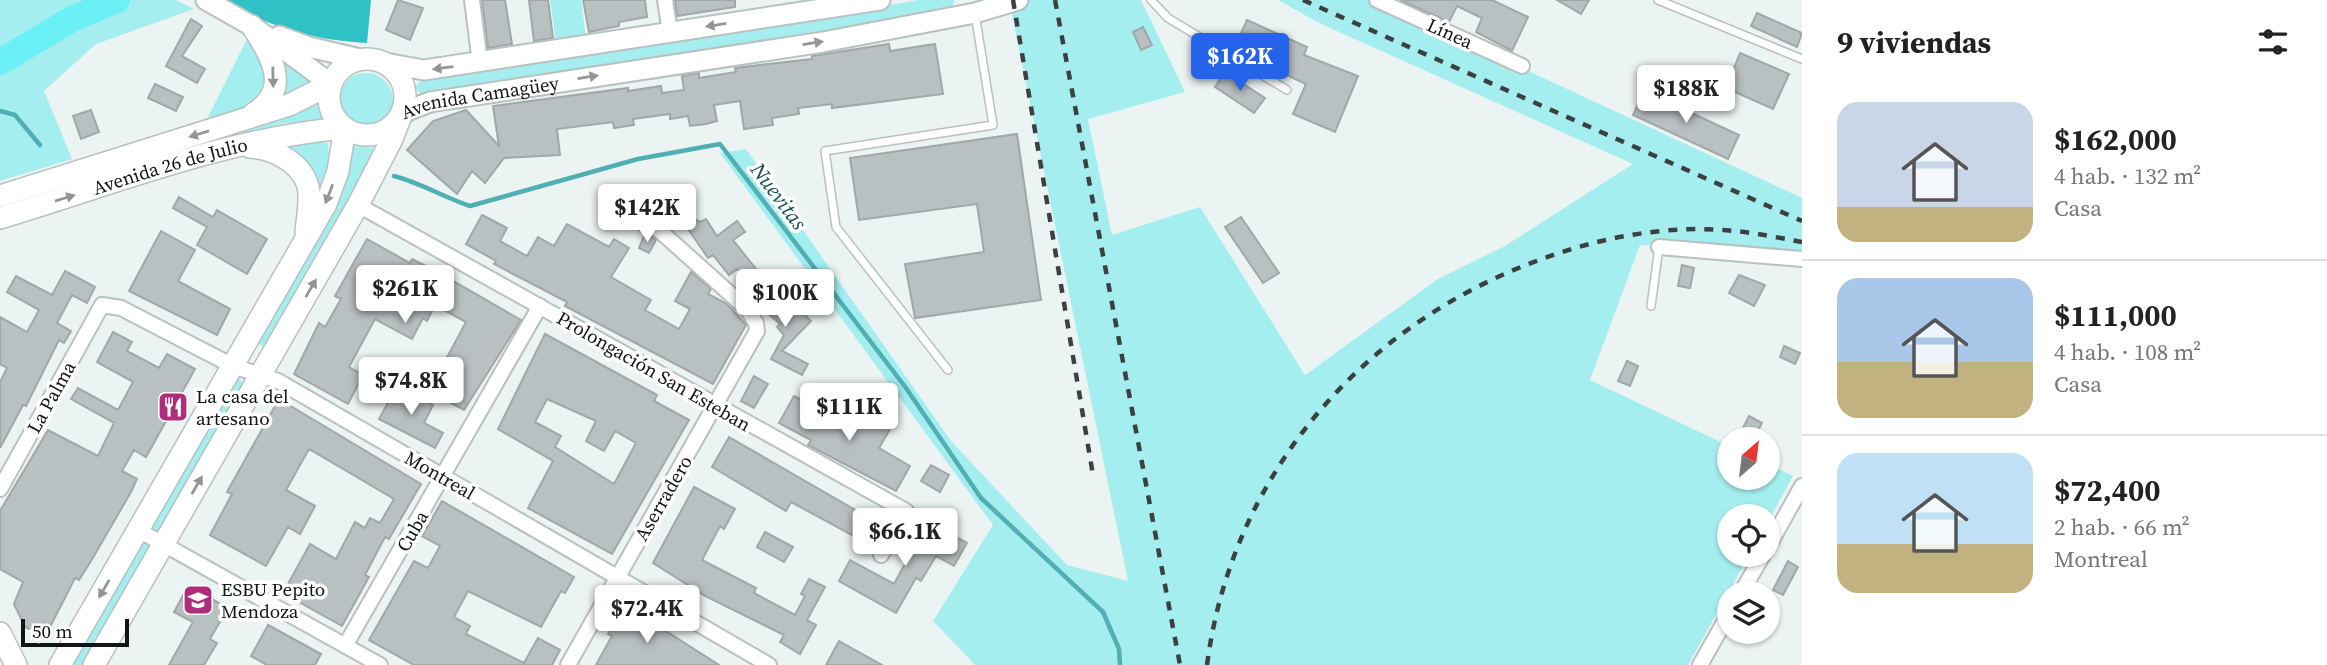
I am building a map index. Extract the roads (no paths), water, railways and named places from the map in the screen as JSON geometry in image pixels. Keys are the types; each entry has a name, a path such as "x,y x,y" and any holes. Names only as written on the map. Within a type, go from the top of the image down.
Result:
{"main road":[{"path":"206,0 252,26 331,84"},
{"name":"Avenida Camagüey","path":"94,665 358,205 392,139 402,113 430,102 822,42 974,7 1018,0"},
{"name":"Avenida Camagüey","path":"385,63 424,70 480,63 870,1"},
{"path":"252,26 309,47 385,63 401,79 404,90 402,113 394,124 371,135 345,128 331,108 331,84 342,67 360,59"},
{"path":"244,120 266,104 273,93 275,80 270,56 252,26"},
{"name":"Avenida 26 de Julio","path":"0,196 289,105 331,84"},
{"path":"60,665 326,204 338,171 345,128"},
{"name":"Avenida 26 de Julio","path":"0,218 237,146 292,133 345,128"},
{"path":"237,146 267,148 299,170 307,184 306,239"},
{"path":"0,633 16,665"}],"street":[{"path":"472,0 480,63"},
{"path":"665,0 670,33"},
{"name":"Línea","path":"1377,0 1522,66"},
{"name":"Prolongación San Esteban","path":"358,205 906,512 881,555"},
{"name":"Aserradero","path":"568,665 757,331 756,323 747,309 659,230 614,210"},
{"path":"1659,247 1802,259"},
{"name":"Montreal","path":"102,305 121,308 233,366 262,374 769,665"},
{"name":"La Palma","path":"0,489 102,305"},
{"name":"Cuba","path":"345,646 540,306"},
{"path":"1780,525 1802,486"},
{"path":"138,530 380,665"},
{"path":"1700,665 1717,635"}],"lane":[{"path":"1151,0 1168,18 1287,90"},
{"path":"1658,0 1802,59"},
{"path":"948,370 836,227 824,151 993,125 974,7"},
{"path":"1651,306 1659,247"}],"waterway":[{"path":"0,62 72,19 117,0"},
{"path":"0,111 15,115 40,145"},
{"name":"Nuevitas","path":"394,176 470,206 638,159 720,144 906,388 981,498 1103,612 1119,649 1120,665"}],"railway":[{"path":"1013,0 1093,475"},
{"path":"1055,0 1180,665"},
{"path":"1303,0 1802,221"},
{"path":"1207,665 1221,595 1245,530 1277,469 1317,414 1364,365 1418,323 1477,287 1542,259 1588,244 1636,234 1686,229 1751,233 1802,242"}],"place":[{"name":"La casa del artesano","path":"173,407"},
{"name":"ESBU Pepito Mendoza","path":"198,600"}]}
